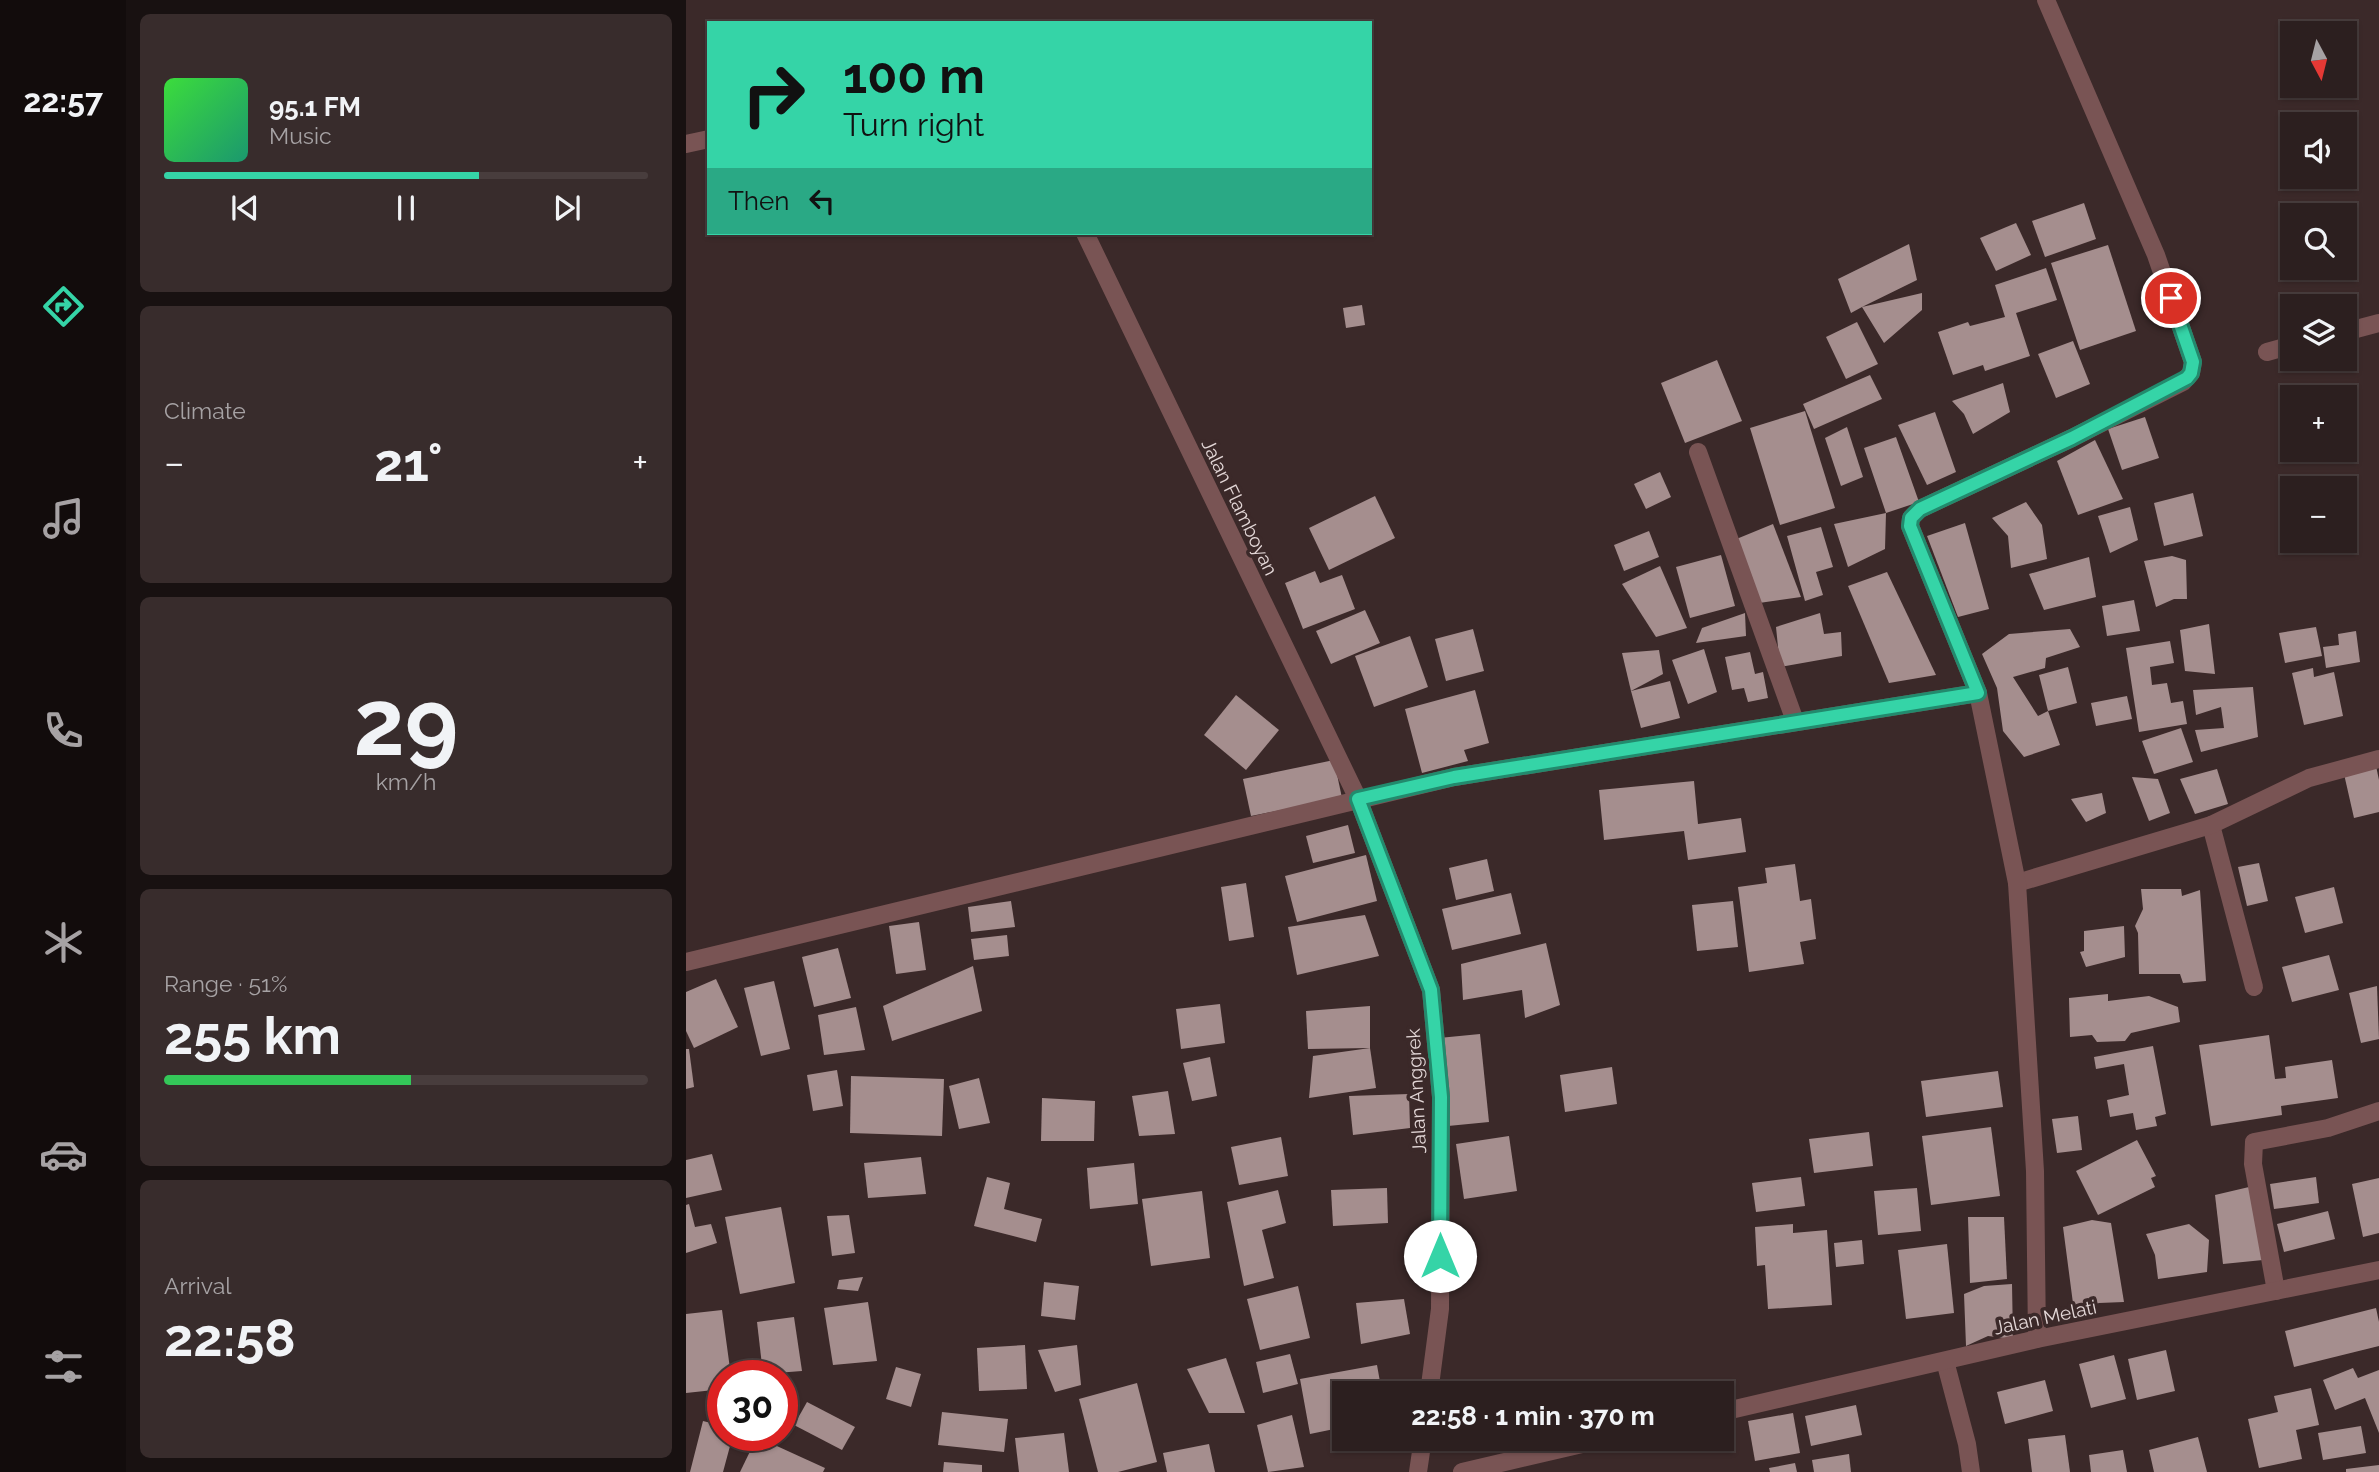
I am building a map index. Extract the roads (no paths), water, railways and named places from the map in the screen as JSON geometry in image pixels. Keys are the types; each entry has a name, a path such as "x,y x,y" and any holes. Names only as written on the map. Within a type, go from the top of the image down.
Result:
{"street":[{"path":"2037,1339 2035,1171 2017,883 1978,693 1910,526 1911,518 1920,509 2072,438 2183,382 2191,373 2193,362 2156,255 2046,0"},
{"path":"686,144 707,139"},
{"name":"Jalan Flamboyan","path":"1085,235 1358,799"},
{"path":"2357,329 2379,323"},
{"path":"2267,352 2280,348"},
{"path":"1698,452 1795,721"},
{"path":"686,962 1454,777 1978,693"},
{"path":"2017,883 2211,825 2309,778 2379,759"},
{"name":"Jalan Anggrek","path":"1358,799 1431,990 1441,1110 1440,1309 1431,1381"},
{"path":"2211,825 2254,987"},
{"path":"2276,1291 2253,1164 2254,1142 2328,1128 2379,1111"},
{"name":"Jalan Melati","path":"1734,1409 2037,1339 2379,1270"},
{"path":"1945,1361 1967,1444 1971,1472"},
{"path":"1419,1472 1421,1451"},
{"path":"1462,1472 1552,1451"}]}
